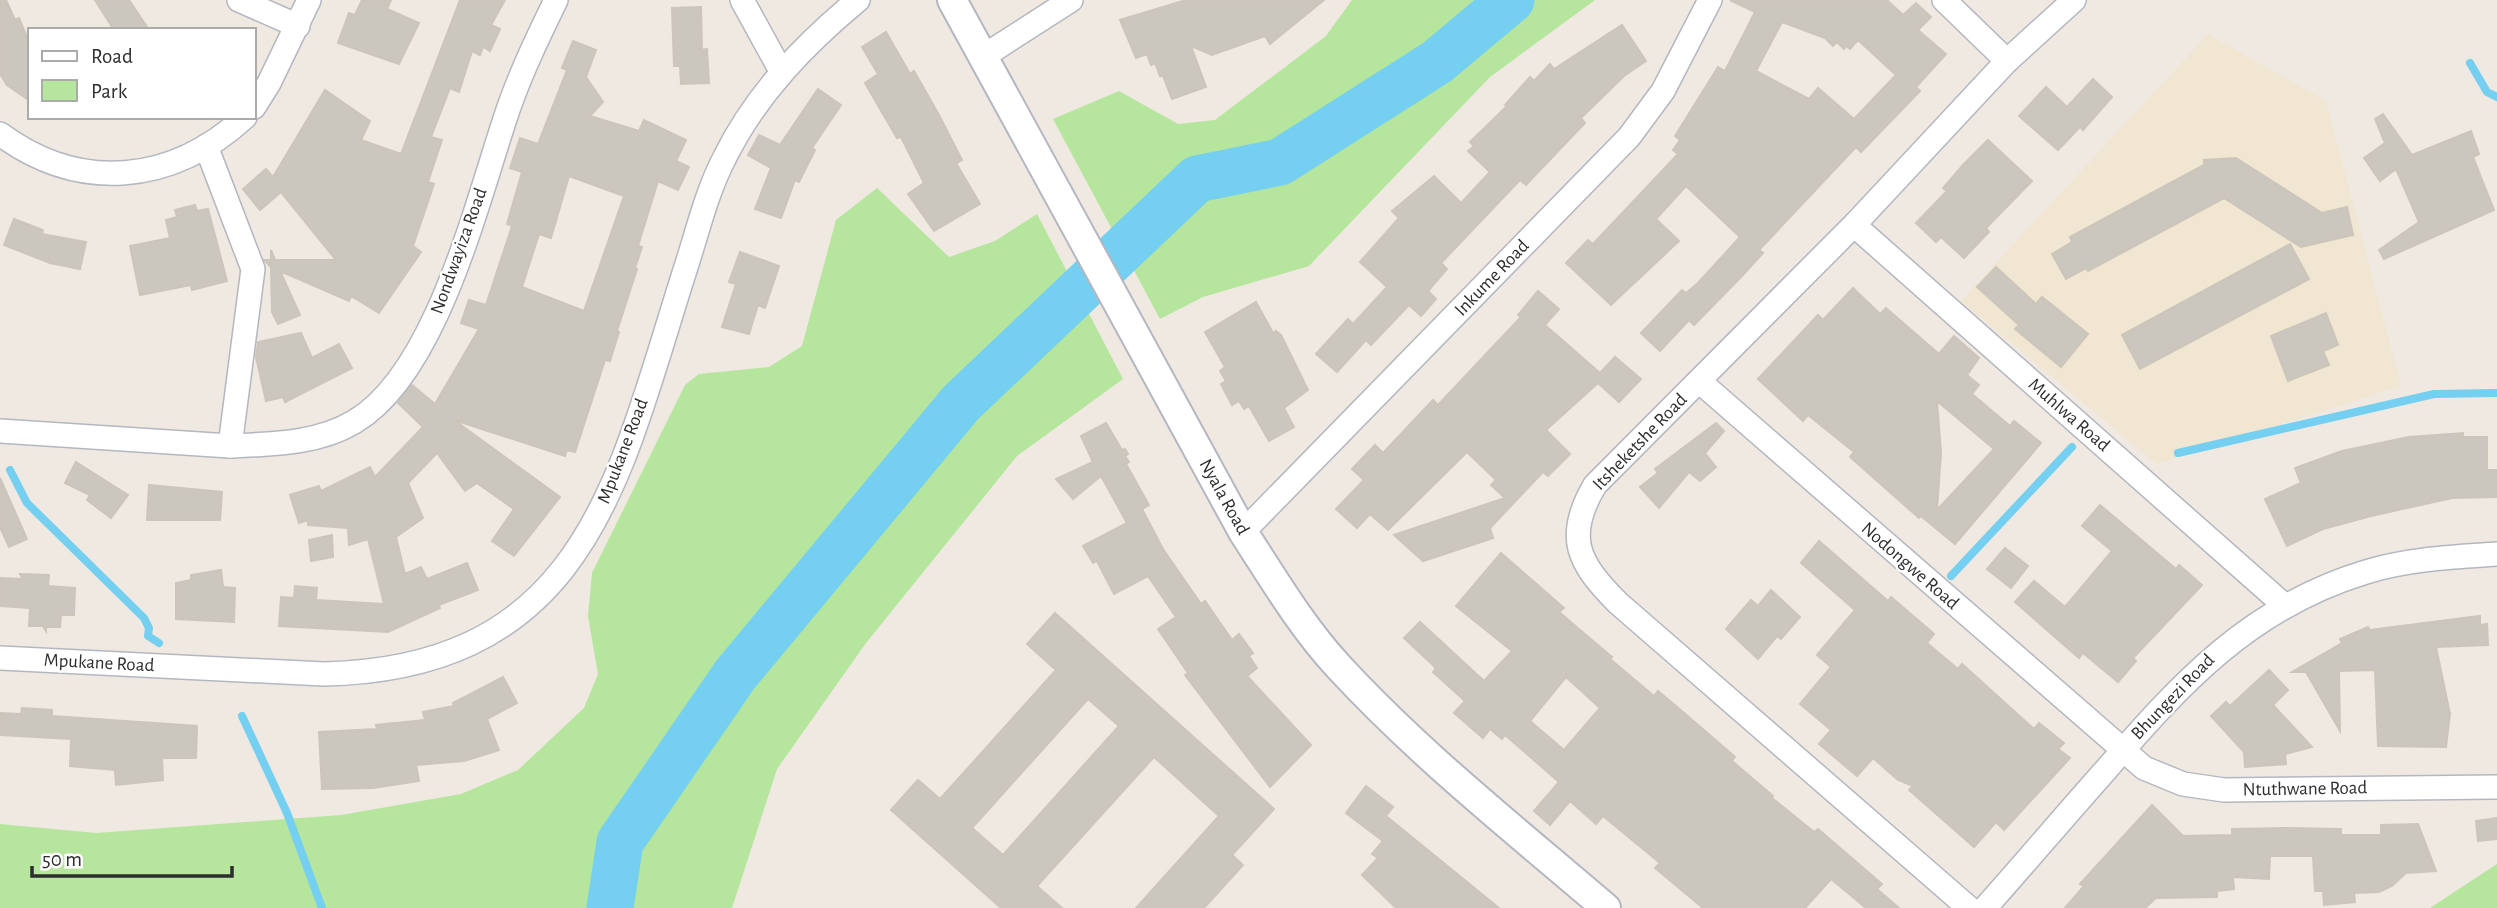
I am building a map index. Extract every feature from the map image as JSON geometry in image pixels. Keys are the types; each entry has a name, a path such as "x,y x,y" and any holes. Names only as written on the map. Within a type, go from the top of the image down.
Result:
{"street":[{"path":"239,0 298,26"},
{"path":"256,103 309,0"},
{"name":"Nondwayiza Road","path":"0,431 230,446 304,441 354,422 380,404 402,377 446,292 511,104 556,0"},
{"path":"742,0 781,71"},
{"name":"Mpukane Road","path":"0,658 324,674 363,673 416,664 460,650 515,618 538,597 578,550 611,492 705,206 724,157 781,71 858,0"},
{"name":"Nyala Road","path":"952,0 1243,532 1290,605 1337,665 1431,756 1606,908"},
{"path":"984,56 1071,0"},
{"name":"Inkume Road","path":"1243,532 1629,138 1663,91 1710,0"},
{"path":"1944,0 2007,61"},
{"name":"Itsheketshe Road","path":"1969,908 1618,603 1594,579 1580,556 1578,524 1583,506 1595,485 1854,225 2007,61 2074,0"},
{"path":"0,134 25,152 52,165 107,173 155,168 206,146 225,135 243,119"},
{"path":"206,146 253,268 230,446"},
{"name":"Muhlwa Road","path":"1854,225 2285,606"},
{"name":"Nodongwe Road","path":"1699,381 2122,751"},
{"name":"Bhungezi Road","path":"1985,908 2190,676 2247,629 2285,606 2376,569 2408,562 2497,554"},
{"name":"Ntuthwane Road","path":"2122,751 2144,768 2183,784 2224,790 2497,787"}],"shaded area":[{"path":"2208,34 2326,101 2401,386 2157,464 1961,301"}],"green space":[{"path":"1352,0 1595,0 1490,77 1309,266 1203,297 1160,319 1053,119 1119,91 1178,124 1215,120 1326,36"},
{"path":"877,188 949,257 995,241 1037,214 1123,379 1017,456 866,643 777,769 732,908 0,908 0,824 96,833 341,815 461,794 518,770 584,708 598,674 588,616 592,573 685,385 699,374 769,367 802,346 836,220"},
{"path":"2497,864 2497,908 2430,908"}],"building":[{"path":"0,0 6,0 15,20 19,18 28,40 28,100 7,85 0,74"},
{"path":"95,0 129,0 148,28 113,28"},
{"path":"362,0 391,0 387,9 419,23 399,64 338,43 349,13 355,15"},
{"path":"460,0 505,0 491,25 500,29 490,51 483,47 480,55 472,51 459,92 450,88 431,137 442,140 428,182 434,184 413,246 421,252 379,313 351,296 349,301 280,271 300,315 278,324 272,312 271,267 264,260 271,260 271,250 275,260 336,260 281,192 260,210 243,189 266,169 273,177 325,90 370,121 361,140 401,154"},
{"path":"1186,0 1324,0 1270,44 1265,36 1212,55 1191,46 1206,87 1172,99 1155,63 1151,65 1147,54 1136,58 1120,20"},
{"path":"1730,0 1887,0 1903,15 1916,3 1931,17 1918,30 1946,54 1916,87 1920,91 1861,152 1856,147 1759,250 1763,253 1741,277 1694,325 1689,320 1660,351 1641,333 1682,290 1686,293 1697,284 1740,237 1686,186 1656,219 1679,241 1611,305 1566,263 1588,240 1593,244 1678,154 1673,150 1680,140 1675,136 1718,67 1725,71 1755,12","holes":["1782,22 1825,38 1833,46 1837,42 1844,49 1846,46 1850,49 1858,40 1896,75 1854,119 1818,88 1809,99 1756,71"]},
{"path":"701,7 702,50 707,49 709,83 681,84 680,66 674,66 672,8"},
{"path":"1622,25 1646,61 1624,76 1581,118 1585,123 1526,185 1520,180 1441,263 1447,269 1428,291 1436,299 1421,316 1409,305 1371,345 1366,340 1337,372 1316,354 1348,319 1353,324 1387,287 1360,262 1399,218 1392,211 1434,176 1461,203 1490,172 1468,151 1474,146 1470,142 1507,106 1505,105 1530,77 1534,81 1550,64 1554,69"},
{"path":"886,32 910,74 914,71 939,115 962,160 956,163 980,204 934,231 908,194 924,183 901,137 897,138 865,83 878,74 862,47"},
{"path":"573,41 596,50 586,77 603,102 590,116 639,131 644,120 686,140 676,161 689,167 678,190 658,181 638,246 642,247 617,331 619,332 610,361 605,360 575,452 567,450 565,456 454,420 560,497 514,556 492,541 514,509 477,483 465,491 437,453 408,483 423,518 396,537 405,574 421,567 427,579 467,563 478,590 439,605 440,608 388,632 279,626 281,597 294,598 295,586 317,588 316,600 384,604 368,539 349,545 348,528 308,525 308,520 299,523 290,495 319,486 321,491 370,467 375,477 423,427 398,403 412,385 435,404 479,329 461,323 469,300 486,305 512,226 507,224 522,172 510,168 520,138 538,144 567,70 562,68","holes":["569,176 624,196 584,311 522,287 539,234 551,238"]},
{"path":"2093,79 2112,97 2083,130 2080,127 2058,150 2019,116 2046,87 2067,107"},
{"path":"818,89 841,105 812,148 815,150 799,182 795,180 781,218 755,209 771,168 748,155 759,135 780,145"},
{"path":"2383,114 2412,155 2471,131 2479,154 2473,157 2494,210 2384,259 2379,250 2419,222 2396,169 2380,181 2364,158 2385,143 2375,119"},
{"path":"1988,140 2032,181 1986,228 1989,232 1964,258 1941,237 1936,242 1916,223 1947,191 1943,188"},
{"path":"2236,158 2322,213 2347,207 2353,235 2301,247 2224,198 2088,271 2086,268 2066,279 2052,254 2072,242 2070,237 2204,165 2204,160"},
{"path":"195,205 197,211 208,209 227,281 192,290 191,285 140,295 130,246 170,238 166,220 177,217 175,210"},
{"path":"14,219 43,230 42,234 86,242 80,269 50,263 4,245"},
{"path":"2290,244 2309,279 2140,369 2122,335"},
{"path":"740,252 779,266 765,308 758,305 749,334 722,327 736,284 729,282"},
{"path":"1996,267 2036,304 2042,297 2088,334 2061,367 2015,329 2019,325 1977,287"},
{"path":"1853,288 1880,314 1886,308 1939,354 1954,336 1979,358 1967,375 1979,385 1972,394 2010,426 2014,421 2041,443 1955,544 1921,516 1919,518 1850,457 1854,452 1808,415 1803,421 1758,379 1818,315 1823,320","holes":["1937,401 1994,449 1937,510 1941,453"]},
{"path":"1538,291 1559,309 1545,325 1600,373 1615,357 1641,379 1619,402 1598,383 1546,430 1570,454 1548,476 1543,472 1490,528 1493,538 1423,561 1394,535 1505,498 1491,485 1496,480 1467,452 1388,530 1370,514 1357,528 1336,509 1364,480 1352,469 1375,445 1383,453 1433,400 1438,405 1521,317 1518,315"},
{"path":"1256,302 1273,333 1276,331 1281,335 1308,390 1284,408 1294,427 1269,441 1249,406 1244,409 1239,401 1232,405 1221,384 1226,381 1220,371 1225,367 1205,332"},
{"path":"2326,313 2338,345 2323,351 2329,365 2288,381 2271,336"},
{"path":"301,333 312,358 339,344 352,368 285,402 283,397 266,401 256,357 258,342"},
{"path":"1106,423 1122,450 1125,449 1128,454 1125,456 1129,462 1126,464 1149,505 1142,509 1163,549 1201,604 1205,601 1232,640 1239,634 1253,653 1249,656 1257,668 1247,676 1311,745 1270,787 1185,675 1188,673 1158,629 1176,617 1148,576 1114,594 1097,561 1093,563 1083,546 1127,523 1101,476 1073,499 1056,479 1093,462 1081,436"},
{"path":"1716,423 1724,431 1705,453 1716,467 1700,481 1689,472 1659,508 1640,487 1658,473 1655,469"},
{"path":"2463,433 2463,437 2487,437 2487,470 2497,470 2497,497 2452,498 2371,516 2323,529 2287,546 2265,499 2301,483 2295,468 2342,451 2409,437"},
{"path":"76,462 128,495 111,518 87,500 90,495 65,483"},
{"path":"0,478 27,539 9,547 0,527"},
{"path":"149,485 222,492 220,520 147,520"},
{"path":"2100,505 2176,569 2179,565 2202,585 2133,658 2136,661 2118,682 2083,653 2079,658 2015,602 2034,581 2065,607 2112,551 2082,526"},
{"path":"332,535 333,557 311,561 309,540"},
{"path":"1819,541 1888,601 1891,597 1934,634 1927,643 1958,669 1962,664 2034,729 2039,723 2064,743 2058,749 2070,758 2004,830 1996,822 1974,847 1909,790 1913,786 1898,780 1873,758 1857,776 1819,744 1831,730 1800,704 1831,667 1817,655 1855,610 1801,563"},
{"path":"2005,548 2028,566 2011,588 1987,569"},
{"path":"1501,553 1564,608 1559,612 1612,657 1610,659 1654,696 1658,691 1735,757 1732,761 1773,796 1772,798 1814,832 1818,829 1882,884 1877,889 1899,908 1866,908 1831,879 1805,908 1703,908 1655,868 1660,863 1603,816 1596,824 1570,801 1550,825 1534,811 1559,782 1505,735 1502,739 1490,729 1483,738 1454,713 1465,701 1433,672 1436,668 1404,638 1420,622 1484,681 1512,651 1456,606","holes":["1566,677 1600,708 1564,750 1530,721"]},
{"path":"221,570 223,587 235,588 234,622 176,619 176,583 191,580 191,575"},
{"path":"20,574 49,575 48,586 75,588 74,615 61,615 60,627 46,627 46,631 43,626 29,626 30,608 0,606 0,578 23,579"},
{"path":"1771,590 1800,617 1781,639 1777,636 1758,659 1726,629 1751,600 1758,606"},
{"path":"1055,613 1274,809 1232,855 1243,865 1204,908 1136,908 1219,816 1154,757 1037,886 1062,908 1001,908 891,810 918,780 940,799 1056,670 1027,644","holes":["1088,699 1119,726 1003,855 972,828"]},
{"path":"2480,616 2480,625 2487,624 2488,645 2436,647 2450,714 2446,747 2378,746 2375,670 2339,671 2340,731 2306,672 2292,672 2342,643 2340,639 2368,627 2370,630"},
{"path":"2269,670 2288,690 2273,705 2312,747 2285,754 2286,764 2245,767 2244,752 2211,716 2226,702 2230,706"},
{"path":"503,677 517,703 487,719 499,750 464,761 416,765 419,781 373,788 322,789 319,732 377,729 376,725 425,720 423,712 454,706 453,703"},
{"path":"22,708 52,710 52,716 197,726 196,758 162,758 163,780 116,785 115,770 70,766 71,739 0,735 0,713 21,714"},
{"path":"1366,786 1393,807 1386,816 1499,908 1396,908 1362,875 1378,858 1372,854 1383,841 1346,813"},
{"path":"2152,805 2183,836 2232,835 2232,829 2286,828 2341,829 2341,835 2381,835 2381,825 2418,824 2436,871 2406,873 2392,886 2379,892 2354,893 2355,902 2324,905 2323,891 2315,891 2313,856 2270,856 2269,879 2233,877 2234,889 2217,891 2217,897 2156,898 2145,908 2065,908 2084,886 2080,884"},
{"path":"2497,818 2497,839 2478,841 2476,821"}],"waterway":[{"path":"610,908 620,842 735,675 961,403 1197,179 1280,162 1437,62 1511,0"},
{"path":"2470,63 2487,92 2497,97"},
{"path":"2178,453 2434,394 2497,393"},
{"path":"1951,576 2072,447"},
{"path":"10,470 27,503 144,618 149,628 148,636 159,643"},
{"path":"242,716 287,813 322,908"}]}
